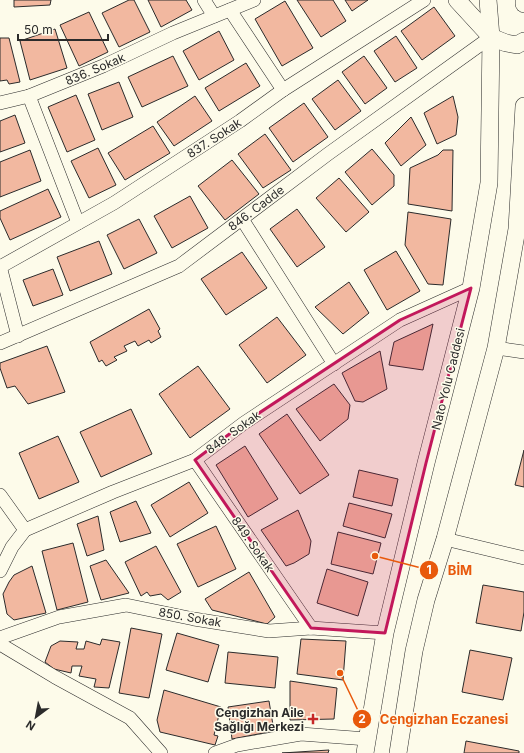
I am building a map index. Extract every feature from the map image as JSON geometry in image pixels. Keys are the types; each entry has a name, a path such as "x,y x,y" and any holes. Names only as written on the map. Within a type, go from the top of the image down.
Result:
{"main road":[{"path":"457,0 491,37 506,43 517,45 524,41"},
{"name":"Nato Yolu Caddesi","path":"366,746 385,634 426,464 471,288 489,184 491,37 488,0"},
{"path":"398,753 416,644 426,600 445,539 496,348 517,229 524,106"}],"street":[{"path":"204,0 214,16"},
{"name":"836. Sokak","path":"0,103 29,96 103,66 173,33 254,0"},
{"name":"837. Sokak","path":"0,266 114,203 240,121 283,90 424,0"},
{"path":"230,10 283,90"},
{"name":"846. Cadde","path":"0,344 179,266 328,154 491,37"},
{"path":"29,96 78,224"},
{"path":"242,219 334,364"},
{"path":"0,266 18,336"},
{"name":"848. Sokak","path":"0,571 12,547 25,530 113,492 195,460 244,423 400,320 471,288"},
{"path":"496,348 524,352"},
{"name":"849. Sokak","path":"195,460 311,628"},
{"path":"0,495 25,530"},
{"path":"445,539 524,558"},
{"name":"850. Sokak","path":"0,638 59,616 126,605 194,619 269,630 311,628 385,634"},
{"path":"0,644 55,677 130,718 161,753"},
{"path":"215,753 237,745 301,734 366,746"}],"highlighted area":[{"path":"471,288 426,463 385,633 311,628 195,460 244,423 400,320"}],"building":[{"path":"14,0 51,0 50,5 14,7"},
{"path":"129,0 134,0 150,32 119,47 102,13"},
{"path":"148,0 186,0 192,10 161,27"},
{"path":"297,0 333,0 346,21 321,37"},
{"path":"345,0 368,0 352,11"},
{"path":"285,1 313,48 282,66 255,19"},
{"path":"434,7 455,36 422,60 401,31"},
{"path":"89,12 108,52 79,66 60,25"},
{"path":"55,29 67,68 30,80 20,41"},
{"path":"219,31 234,60 199,80 183,51"},
{"path":"396,36 417,68 395,82 374,51"},
{"path":"0,38 9,38 20,82 9,84 7,80 0,81"},
{"path":"173,56 188,86 142,107 128,77"},
{"path":"364,56 387,88 365,104 342,72"},
{"path":"246,63 260,86 219,111 205,88"},
{"path":"338,80 361,111 335,130 312,99"},
{"path":"119,82 133,117 102,130 88,94"},
{"path":"76,95 95,140 67,152 48,107"},
{"path":"195,96 212,121 174,146 157,122"},
{"path":"453,96 458,117 456,135 437,144 424,113"},
{"path":"304,103 328,137 293,162 269,128"},
{"path":"15,115 25,143 0,152 0,121"},
{"path":"411,117 426,145 401,166 385,143"},
{"path":"153,126 170,153 125,180 108,153"},
{"path":"265,134 291,170 263,188 238,154"},
{"path":"98,148 116,185 89,198 71,161"},
{"path":"372,149 394,175 394,186 372,205 345,172"},
{"path":"30,150 41,181 0,197 0,162"},
{"path":"443,150 453,150 452,211 408,204 410,168 438,155"},
{"path":"232,160 259,194 225,220 198,186"},
{"path":"339,178 369,212 346,232 316,198"},
{"path":"48,189 61,217 10,240 0,218 0,211"},
{"path":"190,196 208,228 172,248 154,216"},
{"path":"297,209 325,247 297,267 270,229"},
{"path":"408,212 451,219 443,285 428,284 405,245"},
{"path":"139,219 157,253 124,269 107,235"},
{"path":"99,241 112,274 70,291 57,257"},
{"path":"396,251 420,291 387,310 364,270"},
{"path":"242,252 267,288 226,315 201,279"},
{"path":"53,269 63,295 33,306 23,280"},
{"path":"349,282 369,313 343,334 315,307"},
{"path":"149,309 160,329 158,331 161,337 151,343 149,340 138,346 135,341 124,346 127,351 114,357 117,360 106,366 102,360 99,362 90,342"},
{"path":"277,317 306,355 267,383 239,345"},
{"path":"433,324 423,370 389,365 394,342"},
{"path":"47,346 65,392 28,404 15,386 7,388 0,368 0,363"},
{"path":"380,351 387,389 363,402 355,401 342,373"},
{"path":"198,366 230,409 190,438 159,394"},
{"path":"334,384 350,405 348,419 320,441 296,409"},
{"path":"131,409 152,454 101,477 80,432"},
{"path":"287,414 329,475 300,494 259,434"},
{"path":"58,436 79,482 39,499 19,453"},
{"path":"245,446 278,499 248,517 216,465"},
{"path":"524,450 524,487 515,485"},
{"path":"359,470 398,479 392,506 353,497"},
{"path":"189,482 208,513 170,537 151,505"},
{"path":"136,501 151,533 120,542 110,512"},
{"path":"349,503 392,514 385,538 343,526"},
{"path":"298,510 311,541 309,554 286,566 261,530"},
{"path":"98,516 104,550 87,556 77,524"},
{"path":"216,526 236,569 198,587 177,544"},
{"path":"338,532 381,543 373,574 331,564"},
{"path":"73,543 88,602 57,610 42,551"},
{"path":"156,546 181,592 168,600 161,594 150,596 147,592 141,596 125,562"},
{"path":"106,560 129,593 101,600 90,566"},
{"path":"32,566 46,613 14,620 7,614 3,594 14,575"},
{"path":"327,569 368,582 358,616 317,603"},
{"path":"249,572 275,617 267,624 212,610 205,599"},
{"path":"483,585 524,592 524,612 521,631 476,623"},
{"path":"131,628 162,634 149,698 119,693"},
{"path":"177,633 219,645 208,682 166,670"},
{"path":"102,639 120,642 109,688 94,687 96,679 79,676 82,666 72,666 71,673 54,669 45,662 51,646 60,641 78,642 76,649 84,649 86,641 100,645"},
{"path":"301,639 346,641 343,680 297,674"},
{"path":"470,650 512,658 503,700 462,692"},
{"path":"228,652 278,657 275,688 225,683"},
{"path":"290,681 337,688 334,719 290,720"},
{"path":"164,690 221,707 214,735 218,736 215,745 160,732 157,720"},
{"path":"269,701 274,731 232,739 228,707"},
{"path":"466,741 519,751 519,753 464,753"},
{"path":"329,750 328,753 282,753"}],"place":[{"name":"BİM","path":"375,556"},
{"name":"Cengizhan Eczanesi","path":"340,673"},
{"name":"Cengizhan Aile Sağlığı Merkezi","path":"313,719"}]}
